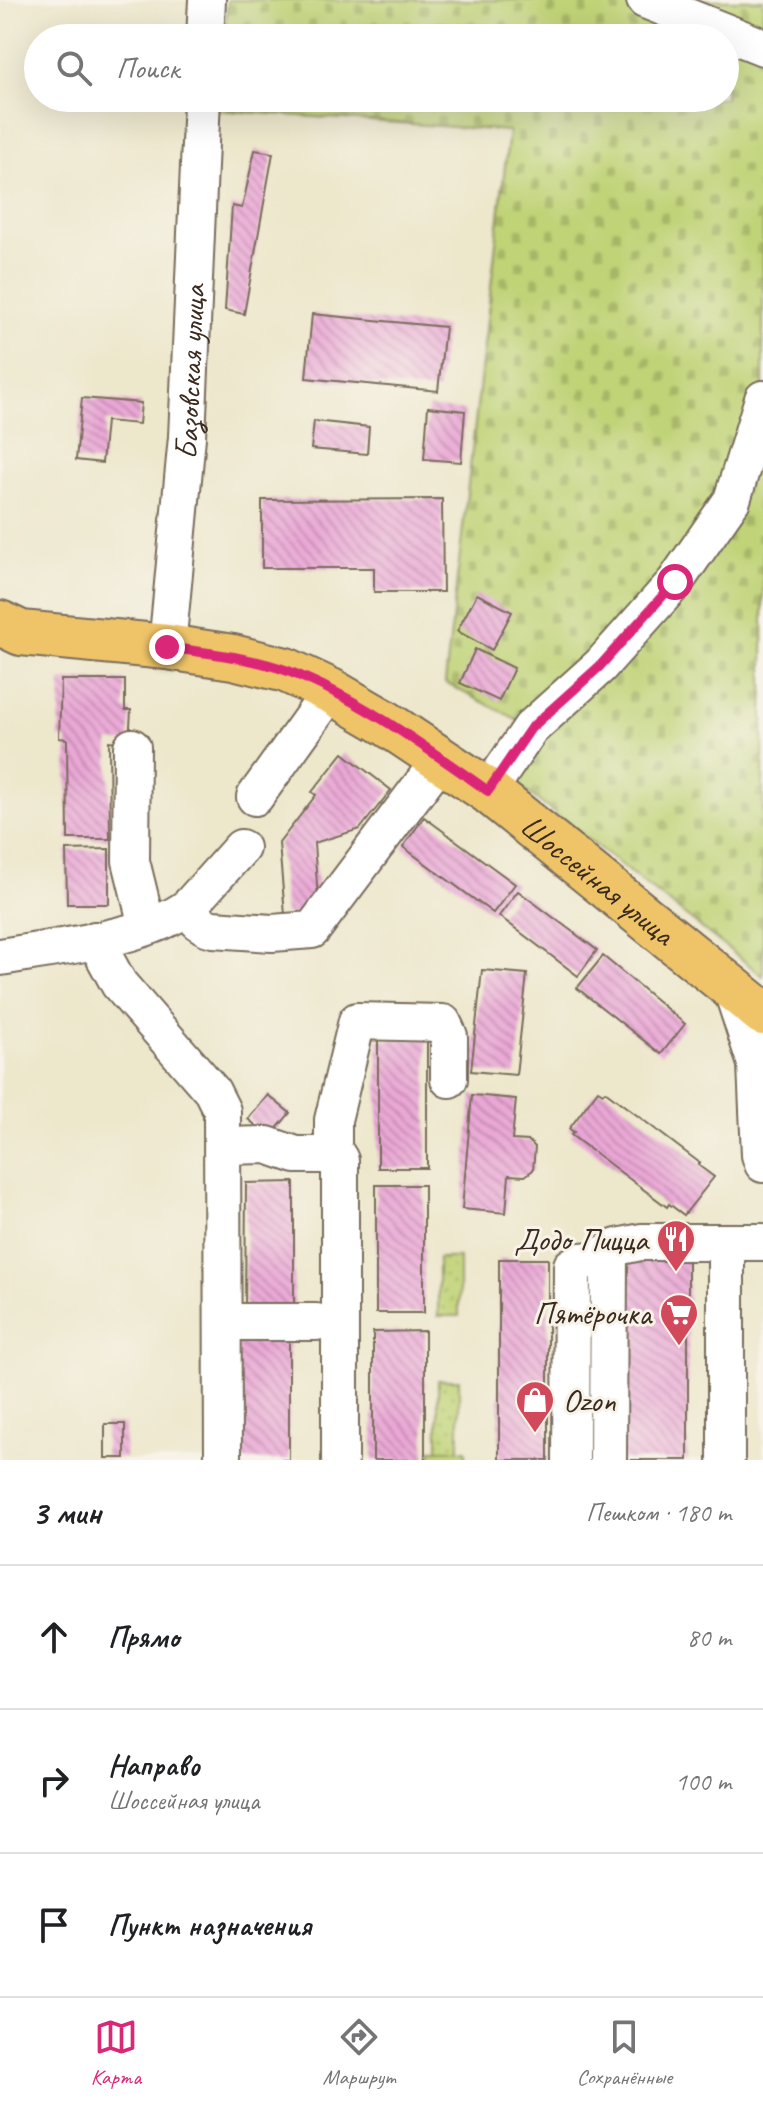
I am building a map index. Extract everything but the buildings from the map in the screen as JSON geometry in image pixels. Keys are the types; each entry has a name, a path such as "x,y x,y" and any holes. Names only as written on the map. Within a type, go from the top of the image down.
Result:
{"main road":[{"name":"Шоссейная улица","path":"7,631 233,657 286,670 331,691 488,791 747,1000"}],"street":[{"path":"206,24 207,0"},
{"path":"645,0 705,24"},
{"path":"739,37 763,47"},
{"name":"Базовская улица","path":"167,647 187,437 201,112"},
{"path":"488,791 531,728 600,666 675,582 732,500 763,399"},
{"path":"255,797 331,691"},
{"path":"132,747 131,861 147,926"},
{"path":"189,906 203,927 272,933 312,930 441,759"},
{"path":"0,957 95,940 180,913 241,848"},
{"path":"95,940 119,984 217,1098 223,1122 223,1460"},
{"path":"747,1000 756,1064 763,1164"},
{"path":"316,1460 316,1322 324,1155 357,1021 443,1023 449,1036 449,1079"},
{"path":"223,1146 267,1145 296,1155 337,1155 340,1164 340,1460"},
{"path":"726,1242 726,1460"},
{"path":"571,1460 571,1271 575,1263 593,1260 628,1243 763,1242"},
{"path":"608,1460 609,1253"},
{"path":"223,1322 316,1322"}],"green space":[{"path":"228,0 763,0 763,976 508,777 542,732 445,683 509,131 245,112 739,112 739,24 225,24"},
{"path":"438,1258 459,1258 459,1316 438,1316"},
{"path":"438,1380 459,1380 459,1450 438,1450"},
{"path":"431,1450 466,1450 466,1460 431,1460"}],"place":[{"name":"Додо Пицца","path":"676,1273"},
{"name":"Пятёрочка","path":"679,1347"},
{"name":"Ozon","path":"535,1434"}],"route":[{"path":"167,647 233,657 286,670 331,691 386,723 488,791 531,728 600,666 675,582"}]}
